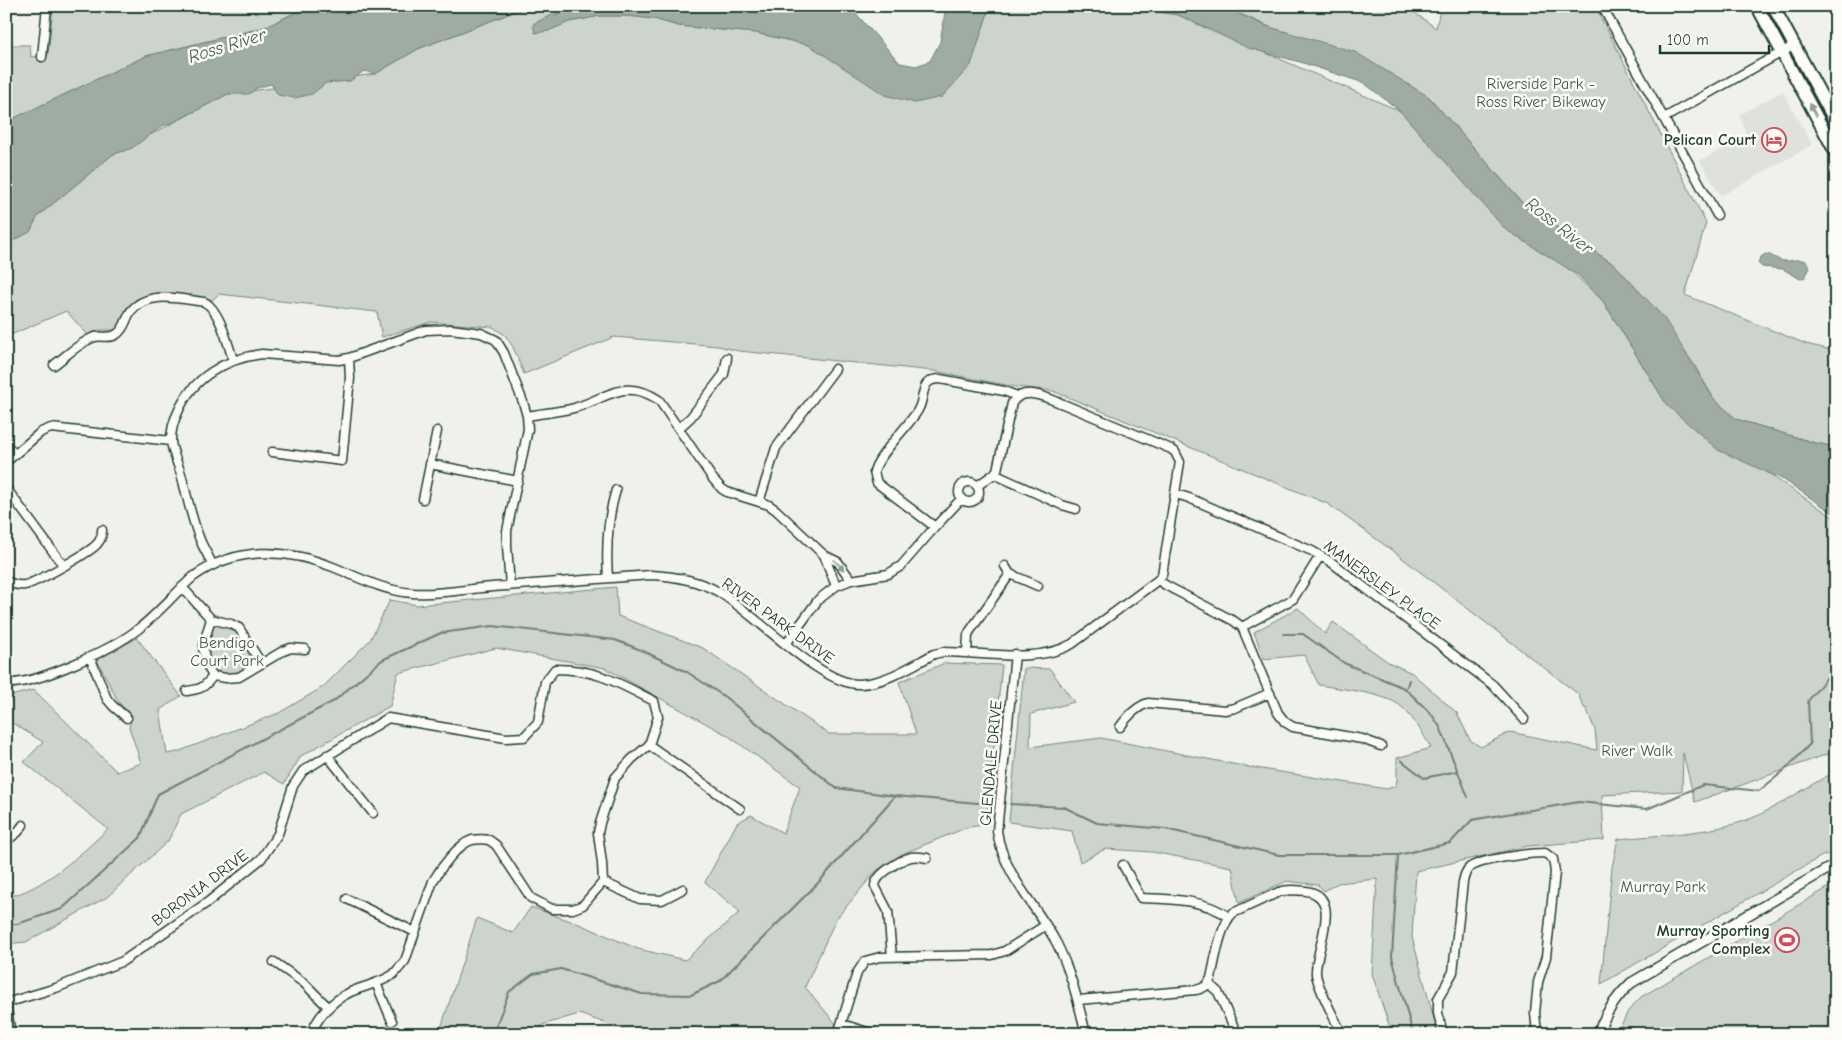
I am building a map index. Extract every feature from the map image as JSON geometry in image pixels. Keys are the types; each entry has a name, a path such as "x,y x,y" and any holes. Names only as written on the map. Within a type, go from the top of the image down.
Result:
{"main road":[{"path":"1757,6 1836,153"},
{"path":"1773,6 1836,123"}],"street":[{"path":"42,57 47,6"},
{"path":"1602,6 1717,215"},
{"path":"1664,118 1793,46"},
{"path":"54,365 93,337 111,337 116,335 120,332 132,310 139,303 161,297 209,304 216,313 233,360"},
{"path":"212,564 198,536 171,441 175,419 183,400 202,377 233,360 262,354 330,360 349,358 426,330 452,329 481,333 496,340 527,416 527,441 507,538 510,586"},
{"path":"272,452 342,461 350,378 349,358"},
{"path":"678,428 691,417 724,374 727,358"},
{"path":"759,502 776,448 835,369"},
{"path":"935,527 877,483 874,472 879,461 919,409 926,384 930,380 940,379 1017,396"},
{"path":"527,416 576,407 614,392 630,389 648,393 659,400 713,479 722,489 776,510 824,555 838,562 851,580"},
{"path":"977,486 994,474 999,466 1010,407 1017,396 1024,393 1050,399 1171,449 1175,452 1180,462 1165,561 1162,575 1158,580 1226,616 1242,627 1278,713 1288,725 1362,739 1381,746"},
{"path":"6,462 41,432 51,428 171,441"},
{"path":"423,499 437,431"},
{"path":"6,445 15,454"},
{"path":"430,464 518,481"},
{"path":"994,474 1062,505 1076,509"},
{"path":"970,482 977,486 979,494 976,499 969,502 962,498 960,493 962,485 970,482"},
{"path":"6,488 63,565"},
{"path":"608,578 606,544 616,490"},
{"name":"MANERSLEY PLACE","path":"1176,494 1320,556 1480,674 1493,685 1524,719"},
{"path":"786,644 818,600 836,586 851,580 888,574 901,566 962,498"},
{"path":"6,581 12,584 23,585 81,556 93,548 102,538 102,530"},
{"name":"RIVER PARK DRIVE","path":"6,683 25,682 90,656 137,630 193,577 212,564 240,556 270,553 317,561 372,584 412,593 608,578 666,576 688,580 717,591 833,678 845,683 858,684 884,679 934,654 967,652 1040,655 1062,650 1158,580"},
{"path":"824,555 836,586"},
{"path":"1242,627 1293,599 1320,556"},
{"path":"1005,566 1010,574 1038,586"},
{"path":"967,652 970,631 1010,574"},
{"path":"182,587 212,619 239,628 260,663"},
{"path":"212,619 202,650 207,667 213,676 239,677 260,663 291,648 305,649"},
{"name":"GLENDALE DRIVE","path":"1015,654 997,830 999,842 1005,862 1046,925 1065,961 1078,1000 1086,1034"},
{"path":"90,656 107,699 128,718"},
{"name":"BORONIA DRIVE","path":"6,1004 56,988 122,961 208,902 261,859 278,834 293,786 303,771 388,718 506,738 524,738 538,722 545,682 555,669 572,669 603,675 654,702 658,717 649,745"},
{"path":"186,691 200,689 213,676"},
{"path":"1120,727 1139,707 1148,703 1225,710 1235,708 1270,693"},
{"path":"311,1034 328,1007 348,992 376,983 392,975 404,961 433,881 439,870 460,848 473,840 489,840 496,845 531,898 552,909 573,909 583,906 603,882 598,833 610,788 632,759 649,745 740,808"},
{"path":"327,755 373,813"},
{"path":"6,841 18,832 23,825"},
{"path":"1443,1034 1438,1013 1438,999 1453,972 1463,882 1466,872 1475,865 1496,859 1545,853 1554,859 1555,872 1546,958 1538,982 1535,1013 1537,1034"},
{"path":"892,957 888,911 875,886 875,882 882,874 906,859 912,857 927,858"},
{"path":"1598,1034 1609,1008 1631,983 1836,864"},
{"path":"1123,865 1141,898 1179,900 1200,904 1216,908 1229,916"},
{"path":"603,882 640,899 662,900 683,889"},
{"path":"1209,984 1224,925 1229,916 1238,910 1287,889 1308,891 1318,896 1325,906 1326,917 1317,961 1316,977 1342,1034"},
{"path":"347,899 414,932"},
{"path":"838,1034 860,966 865,961 872,958 984,956 999,954 1046,925"},
{"path":"274,962 304,983 328,1007"},
{"path":"376,983 392,1021"},
{"path":"1078,1000 1196,990 1209,984"},
{"path":"1209,984 1218,992 1238,1034"},
{"path":"6,1004 11,1034"},
{"path":"842,1024 874,1034"}],"shaded area":[{"name":"Pelican Court","path":"1783,91 1812,145 1721,196 1700,161 1747,135 1739,115"}],"green space":[{"path":"53,6 329,6 306,7 266,27 146,56 6,122 6,45 30,45 31,57 48,55"},
{"name":"River Walk","path":"538,6 570,6 568,11 547,17 548,31 569,22 600,16 627,16 654,19 678,26 756,33 809,45 915,103 970,65 990,6 1115,6 1178,15 1400,111 1603,301 1667,405 1836,519 1836,751 1695,802 1683,753 1682,791 1602,795 1604,840 1528,846 1416,871 1412,937 1438,1034 1392,1034 1372,974 1377,879 1338,883 1324,891 1318,885 1287,881 1239,903 1232,867 1152,852 1105,849 1080,862 1072,831 1009,822 1024,668 1050,669 1074,702 1031,714 1030,747 1101,738 1243,766 1387,789 1395,786 1397,781 1397,758 1431,748 1418,726 1402,707 1395,702 1375,695 1319,685 1304,655 1264,659 1254,632 1298,608 1325,634 1333,622 1388,662 1412,673 1457,713 1470,740 1481,747 1510,732 1597,750 1595,730 1578,694 1397,554 1328,504 1053,391 1016,387 934,371 739,351 718,346 614,337 524,374 513,347 505,335 493,327 431,322 382,337 377,312 219,294 212,300 182,294 148,296 132,305 118,330 99,330 88,335 66,311 6,337 6,233 38,216 112,155 228,94 375,74 418,49 519,10"},
{"name":"Riverside Park - Ross River Bikeway","path":"1222,6 1405,6 1436,28 1441,6 1595,6 1706,223 1685,295 1806,344 1836,351 1836,447 1815,443 1736,419 1714,399 1692,361 1615,265 1526,207 1429,97"},
{"path":"616,587 618,616 703,648 829,734 916,734 899,682 945,663 1002,665 986,825 968,827 902,854 875,872 836,919 805,987 836,1024 830,1034 637,1034 579,1014 542,1025 538,1034 439,1034 477,918 513,933 531,907 579,924 638,949 685,960 740,912 705,882 737,823 751,815 783,833 800,787 727,735 605,668 496,648 398,673 390,706 301,756 284,784 264,772 181,814 168,841 107,897 26,942 6,944 6,897 33,887 61,870 108,829 24,762 43,742 6,719 10,696 34,690 117,772 141,763 129,727 132,715 119,703 97,660 137,638 181,696 160,710 167,754 177,752 279,713 323,687 370,640 390,600 417,605"},
{"name":"Bendigo Court Park","path":"219,624 234,628 252,655 254,664 237,674 226,675 218,673 212,668 207,654 208,645 214,627"},
{"name":"Murray Park","path":"1836,771 1836,851 1822,856 1601,984 1612,867 1618,839 1690,832 1727,826 1744,821 1769,810"},
{"name":"Murray Sporting Complex","path":"1836,883 1836,1034 1617,1034 1628,1011 1641,997"}],"water":[{"name":"Ross River","path":"538,6 519,10 418,49 375,74 364,71 350,81 326,83 312,94 295,98 278,95 271,84 257,88 249,94 228,94 174,122 162,126 132,148 112,155 38,216 30,232 6,243 6,122 146,56 266,27 306,7"},
{"path":"570,6 847,6 851,8 900,63 916,66 930,61 940,42 946,6 990,6 971,65 942,97 915,103 885,95 809,45 756,33 678,26 654,19 627,16 600,16 569,22 548,31 535,33 533,24 547,17 568,11"},
{"path":"1137,6 1222,6 1266,26 1355,52 1429,97 1526,207 1615,265 1664,318 1714,399 1736,419 1815,443 1836,447 1836,515 1784,480 1718,450 1667,405 1603,301 1578,275 1505,229 1400,111 1364,83 1300,62 1248,48 1178,15"},
{"path":"1765,254 1782,261 1803,260 1806,261 1810,268 1805,277 1800,279 1783,269 1762,267 1758,263"}],"waterway":[{"path":"6,924 17,924 62,909 140,838 158,794 334,701 382,660 441,633 493,626 615,640 641,650 687,672 725,697 836,788 895,796 990,804"},
{"path":"1283,634 1303,634 1344,663 1404,688 1432,715 1440,727 1468,797"},
{"path":"1010,804 1064,807 1097,823 1165,829 1279,855 1398,855 1450,843 1472,820 1477,819 1579,802 1647,809 1703,785 1759,791 1786,769 1810,744 1808,701 1832,671 1836,671"},
{"path":"1406,689 1409,680"},
{"path":"1401,760 1424,778 1458,771"},
{"path":"493,1034 509,992 533,974 561,969 642,994 691,995 720,981 818,883 895,796"},
{"path":"1398,855 1392,957 1413,1034"}],"place":[{"name":"Pelican Court","path":"1774,140"},
{"name":"Murray Sporting Complex","path":"1787,940"}]}
